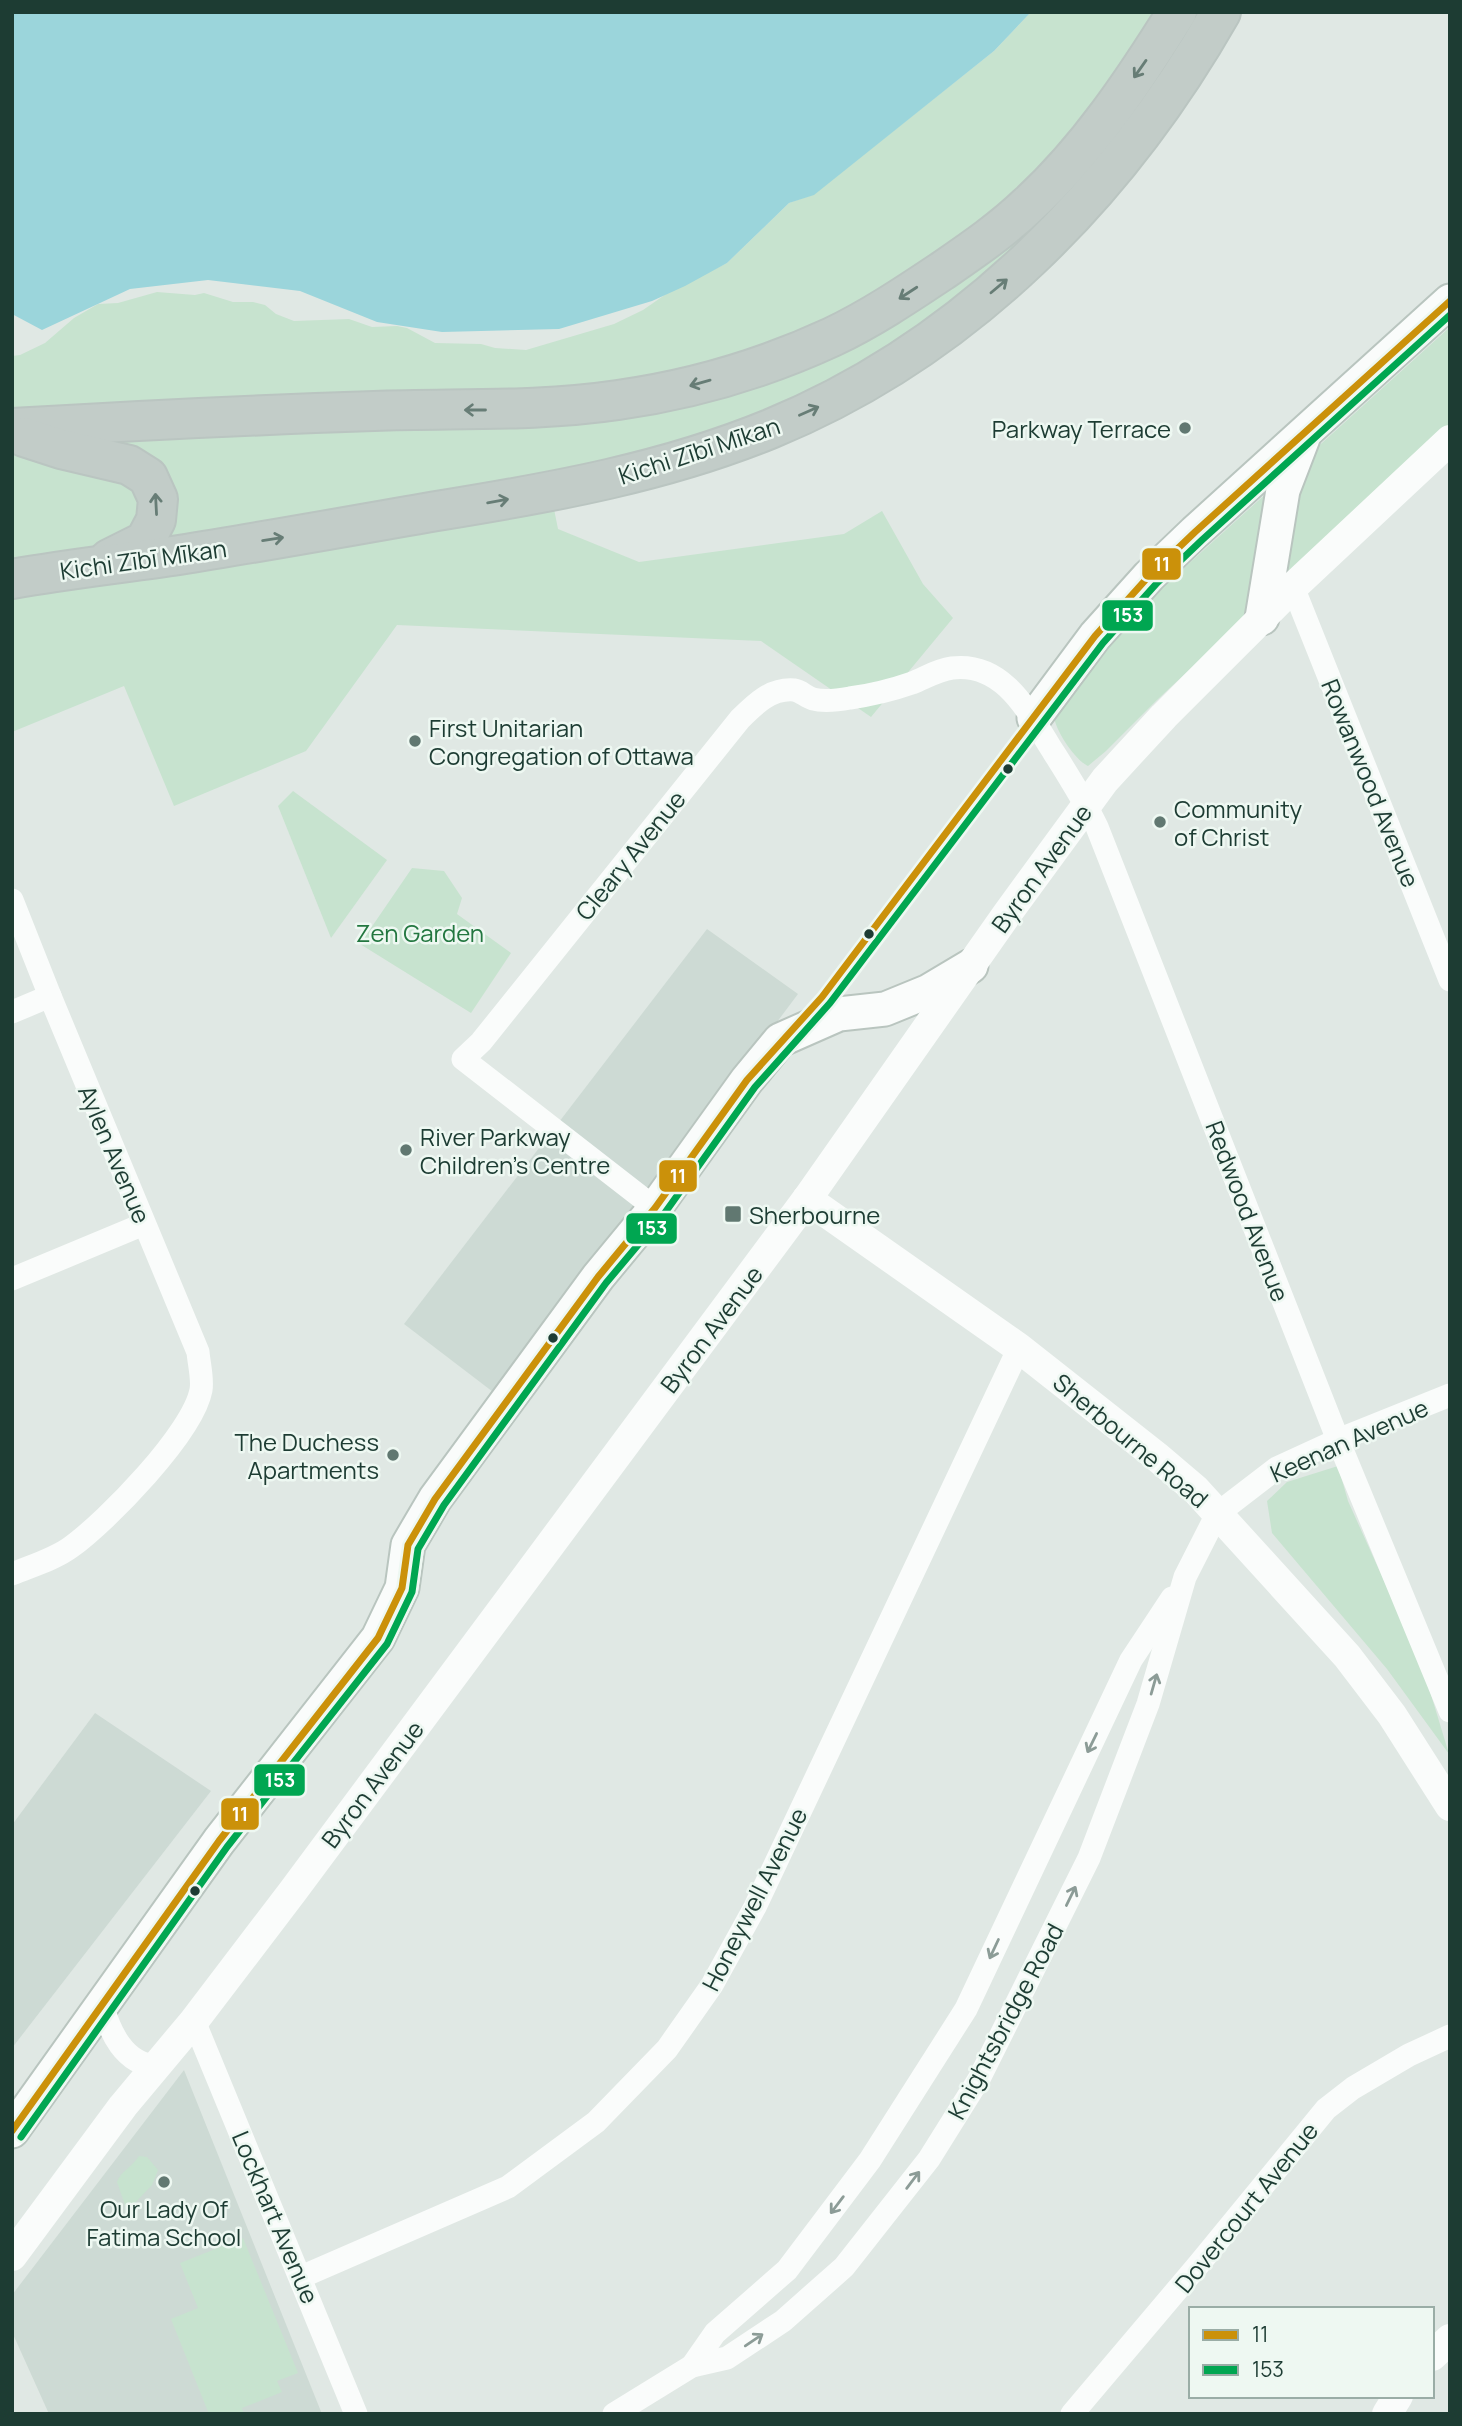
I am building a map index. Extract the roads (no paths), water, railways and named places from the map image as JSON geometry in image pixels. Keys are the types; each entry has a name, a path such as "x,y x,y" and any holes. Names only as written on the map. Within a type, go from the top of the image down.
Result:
{"highway":[{"path":"12,431 222,416 558,407 655,394 741,371 784,356 833,336 881,310 964,256 1029,204 1078,153 1108,114 1177,12"},
{"name":"Kichi Zībī Mīkan","path":"12,579 177,555 582,486 723,447 822,405 880,372 953,323 1009,278 1063,227 1147,128 1194,61 1221,12"},
{"path":"12,431 61,449 129,465 148,477 158,499 156,520 145,541 98,565"}],"main road":[{"path":"1034,719 1095,636 1124,603 1195,532 1450,301"},
{"path":"1262,618 1283,490 1305,432"},
{"path":"12,2131 219,1841 378,1638 402,1588 408,1545 435,1499 598,1277 655,1208 739,1090 780,1040 839,1014 885,1009 929,991 971,966"}],"street":[{"name":"Byron Avenue","path":"12,2256 123,2106 194,2021 807,1199 1105,780 1293,587 1450,440"},
{"name":"Rowanwood Avenue","path":"1293,587 1450,980"},
{"name":"Cleary Avenue","path":"655,1208 463,1059 481,1042 740,719 761,698 797,690 813,699 855,697 897,688 935,672 965,667 996,677 1010,688 1034,719"},
{"name":"Redwood Avenue","path":"1034,719 1097,827 1342,1449 1450,1710"},
{"name":"Aylen Avenue","path":"12,900 198,1352 201,1389 183,1432 114,1510 69,1549 12,1574"},
{"path":"12,1012 50,996"},
{"path":"885,1009 903,1026 912,1049"},
{"name":"Sherbourne Road","path":"807,1199 1019,1348 1156,1455 1196,1490 1347,1656 1392,1716 1450,1806"},
{"path":"12,1279 144,1224"},
{"name":"Honeywell Avenue","path":"301,2277 508,2187 596,2122 667,2049 712,1985 755,1907 1019,1348"},
{"name":"Keenan Avenue","path":"1217,1514 1277,1468 1342,1449 1450,1395"},
{"name":"Knightsbridge Road","path":"692,2366 715,2333 787,2270 870,2160 966,2009 1131,1661 1185,1577 1217,1514"},
{"name":"Knightsbridge Road","path":"621,2412 692,2366 727,2358 783,2321 844,2267 929,2159 972,2090 1035,1970 1089,1858 1148,1704 1185,1577"},
{"path":"102,2005 116,2040 129,2055 147,2066 156,2066"},
{"name":"Lockhart Avenue","path":"194,2021 356,2414"},
{"name":"Dovercourt Avenue","path":"1072,2414 1326,2109 1353,2088 1409,2055 1450,2036"},
{"path":"1434,2354 1450,2339"},
{"path":"1387,2414 1397,2398"}],"water":[{"path":"12,12 1031,12 994,51 814,195 789,203 727,263 685,286 652,301 559,329 442,332 377,322 300,291 208,280 130,289 42,330 12,314"}],"place":[{"name":"Parkway Terrace","path":"1185,428"},
{"name":"First Unitarian Congregation of Ottawa","path":"415,741"},
{"name":"Community of Christ","path":"1160,822"},
{"name":"River Parkway Children's Centre","path":"406,1150"},
{"name":"Sherbourne","path":"733,1214"},
{"name":"The Duchess Apartments","path":"393,1455"},
{"name":"Our Lady Of Fatima School","path":"164,2182"}],"park label":[{"name":"Zen Garden","path":"420,932"}]}
